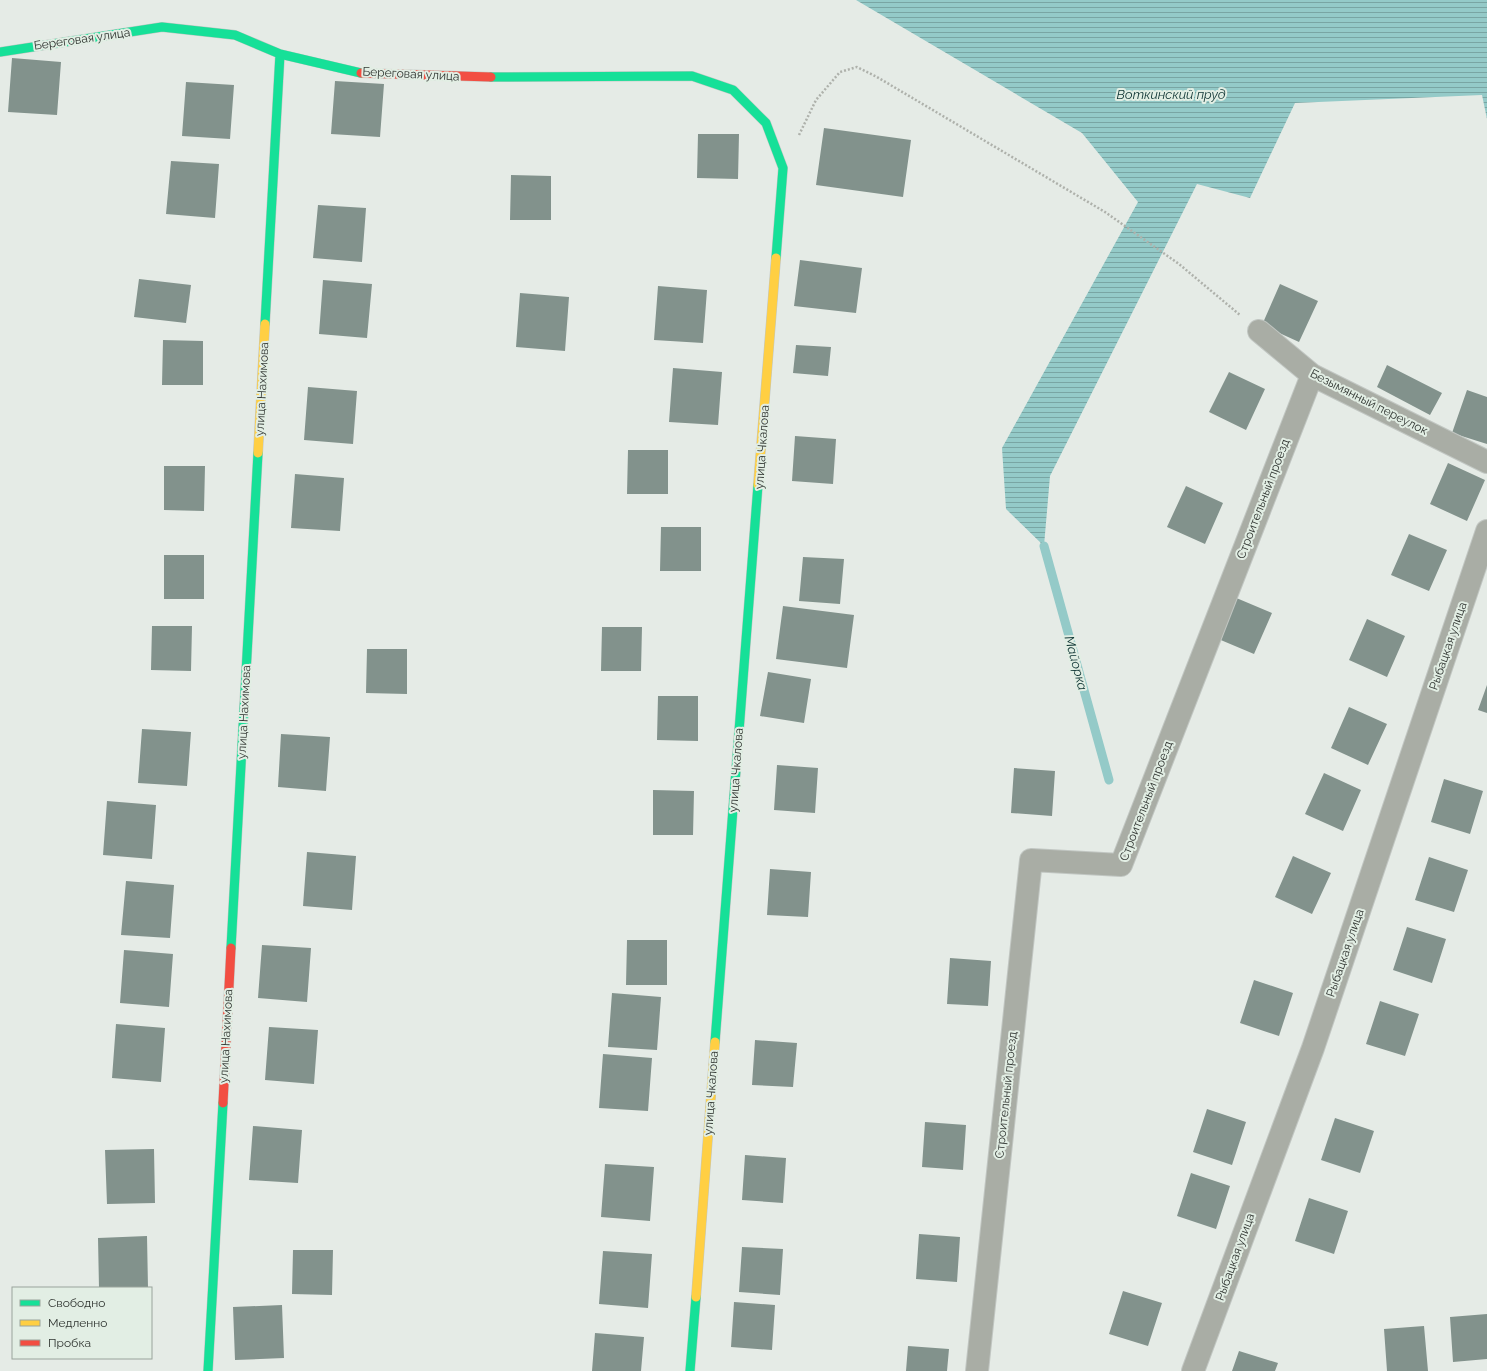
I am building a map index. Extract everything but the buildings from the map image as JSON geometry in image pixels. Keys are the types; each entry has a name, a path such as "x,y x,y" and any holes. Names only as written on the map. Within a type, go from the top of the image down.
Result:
{"street":[{"name":"Береговая улица","path":"0,52 37,45 162,27 235,35 280,54 363,73 494,77 692,76 733,90 766,123 783,168"},
{"name":"улица Нахимова","path":"208,1371 280,54"},
{"name":"улица Чкалова","path":"690,1371 783,168"},
{"name":"Безымянный переулок","path":"1259,331 1312,375 1487,462"},
{"name":"Строительный проезд","path":"977,1371 1031,860 1121,866 1312,375"},
{"name":"Рыбацкая улица","path":"1193,1371 1313,1048 1487,531"}],"path":[{"path":"783,168 816,100 840,72 857,68 884,81 1105,212 1179,264 1259,331"}],"water":[{"name":"Воткинский пруд","path":"856,0 1487,0 1487,119 1482,95 1295,103 1250,198 1197,184 1050,476 1044,546 1006,509 1002,448 1138,202 1082,133"}],"waterway":[{"name":"Майорка","path":"1044,546 1109,780"}],"traffic: fast":[{"path":"0,52 162,27 235,35 280,54 361,73"},
{"path":"265,324 280,54"},
{"path":"491,77 692,76 733,90 766,123 783,168 776,258"},
{"path":"231,948 258,453"},
{"path":"715,1042 758,485"},
{"path":"208,1371 223,1103"},
{"path":"690,1371 696,1297"}],"traffic: slow":[{"path":"758,485 776,258"},
{"path":"258,453 265,324"},
{"path":"696,1297 715,1042"}],"traffic: jam":[{"path":"361,73 491,77"},
{"path":"223,1103 231,948"}]}
